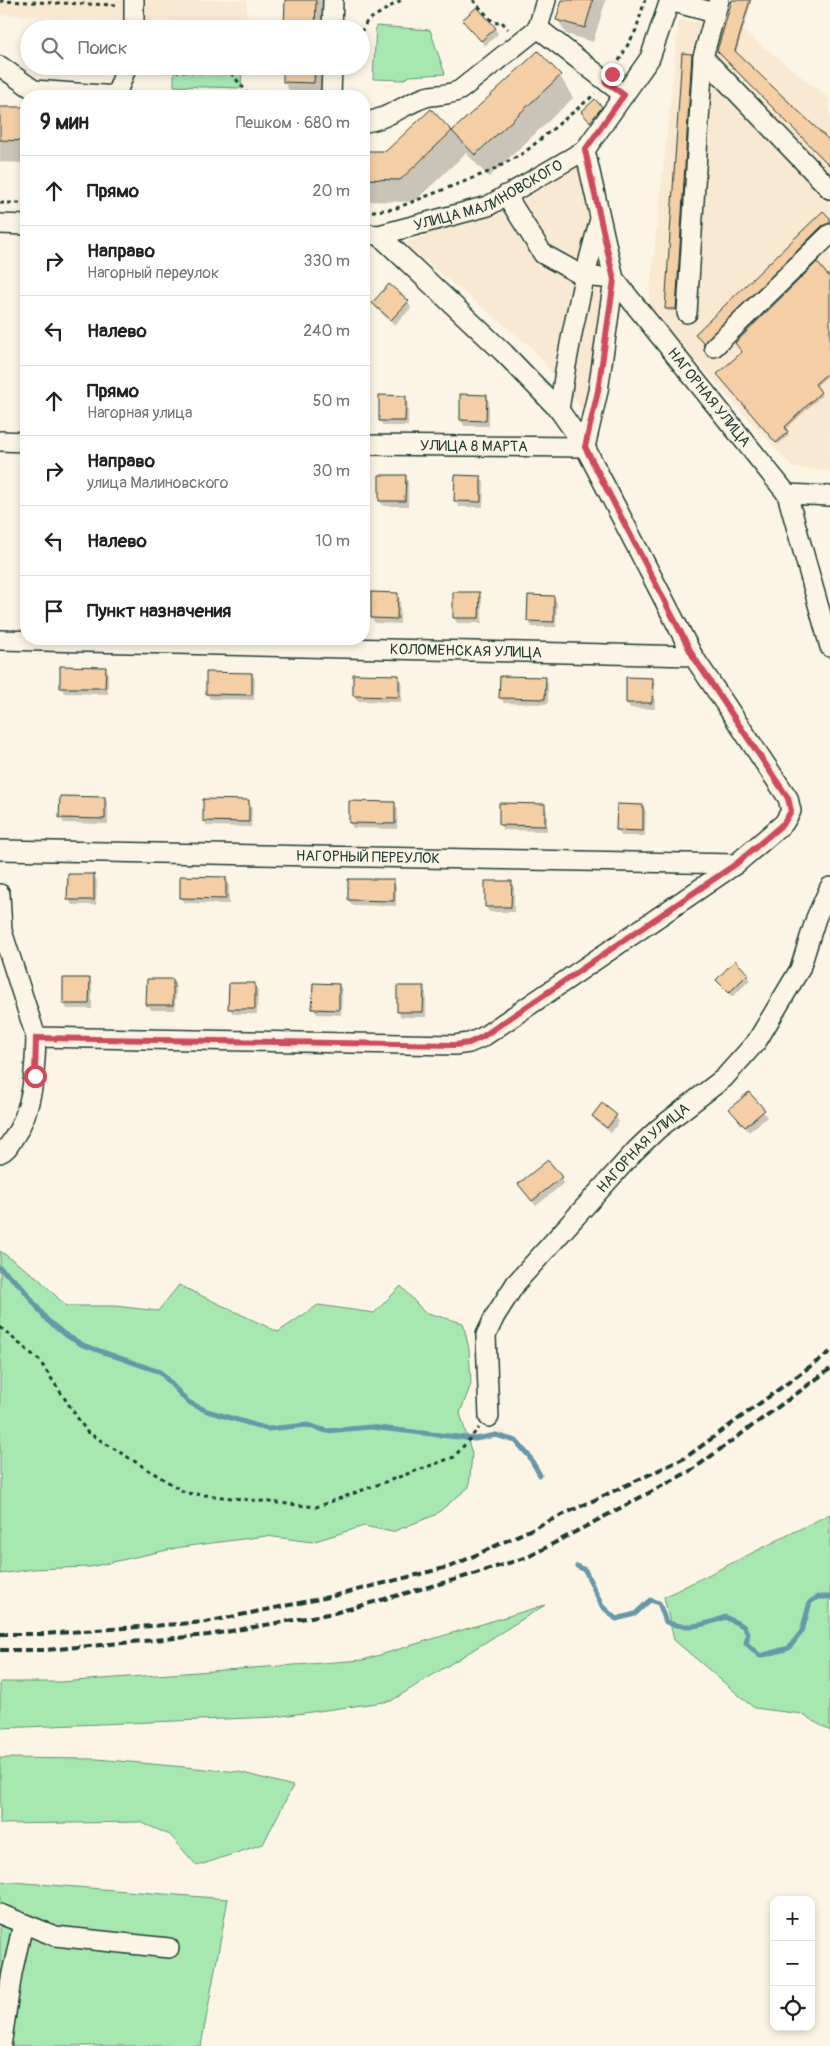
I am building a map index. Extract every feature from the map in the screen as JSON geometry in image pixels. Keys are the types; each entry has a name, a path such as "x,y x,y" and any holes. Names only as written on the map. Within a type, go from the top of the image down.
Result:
{"street":[{"path":"332,20 333,0"},
{"path":"370,121 383,118 424,98 455,92 538,28 546,0"},
{"path":"670,0 717,7 703,57 687,313"},
{"name":"УЛИЦА МАЛИНОВСКОГО","path":"371,235 488,206 585,150 650,58 670,0"},
{"path":"126,2 131,20"},
{"path":"538,28 624,95"},
{"path":"703,57 830,189"},
{"path":"0,66 34,90"},
{"path":"120,90 128,75"},
{"path":"331,90 332,75"},
{"name":"НАГОРНАЯ УЛИЦА","path":"585,150 614,280 787,494 830,647"},
{"path":"506,195 544,254 583,276 614,280 603,362 585,447"},
{"path":"559,410 565,366 583,276 600,218"},
{"path":"0,224 20,225"},
{"path":"714,347 830,234"},
{"path":"36,1038 455,1045 469,1043 482,1037 736,864 784,823 791,811 788,798 693,656 585,447 559,410 504,353 371,235"},
{"path":"0,441 20,442"},
{"name":"УЛИЦА 8 МАРТА","path":"370,445 585,447"},
{"path":"787,494 830,496"},
{"name":"КОЛОМЕНСКАЯ УЛИЦА","path":"0,640 20,640"},
{"name":"КОЛОМЕНСКАЯ УЛИЦА","path":"217,645 693,656"},
{"name":"НАГОРНЫЙ ПЕРЕУЛОК","path":"0,850 736,864"},
{"name":"НАГОРНАЯ УЛИЦА","path":"489,1417 486,1335 495,1316 516,1283 636,1150 658,1128 724,1078 756,1041 800,969 816,918 830,887"},
{"path":"0,894 2,931 36,1038 35,1076 23,1124 6,1151 0,1153"},
{"path":"0,1914 55,1936 169,1948"},
{"path":"1,2046 12,1973 23,1924"}],"path":[{"path":"369,20 401,0"},
{"path":"473,0 493,22 501,21 521,42"},
{"path":"370,211 394,209 492,171 526,152 600,90 636,30 645,0"},
{"path":"0,2 126,2"},
{"path":"233,75 245,90"},
{"path":"0,202 20,203"},
{"path":"0,1327 39,1360 86,1432 186,1493 316,1506 454,1457 489,1417"}],"shaded area":[{"path":"0,0 247,0 247,20 154,20 0,15"},
{"path":"679,20 736,25 830,99 830,471 793,468 648,309"},
{"path":"581,162 600,247 600,432 532,348 403,243 495,211"}],"green space":[{"path":"376,26 430,30 445,74 410,76 402,80 373,79"},
{"path":"174,75 242,75 241,88 174,86"},
{"path":"0,1251 38,1278 66,1306 115,1306 158,1311 179,1285 278,1332 318,1305 374,1313 401,1286 424,1312 463,1323 469,1349 471,1384 460,1413 472,1454 469,1487 435,1515 392,1532 364,1526 312,1542 266,1536 181,1547 90,1567 33,1569 0,1574"},
{"path":"830,1514 830,1731 802,1714 754,1708 674,1640 664,1597"},
{"path":"545,1605 391,1701 275,1717 0,1728 0,1682 60,1682 363,1660"},
{"path":"0,1758 97,1759 239,1772 293,1786 263,1844 197,1866 170,1835 140,1822 0,1824"},
{"path":"0,1881 228,1899 201,2046 0,2046"}],"building":[{"path":"285,0 316,0 315,20 284,20"},
{"path":"562,0 593,0 585,28 556,20"},
{"path":"732,0 750,0 735,51 830,141 830,166 717,51"},
{"path":"477,7 496,28 481,41 462,20"},
{"path":"538,51 561,75 475,155 452,131"},
{"path":"682,53 692,54 676,309 665,309"},
{"path":"283,75 314,75 314,83 283,82"},
{"path":"595,99 602,107 590,122 581,112"},
{"path":"0,107 20,107 20,141 0,140"},
{"path":"431,109 452,131 400,180 370,179 370,151 386,151"},
{"path":"823,211 830,218 830,223 822,226 704,343 695,334"},
{"path":"817,262 830,278 830,371 815,384 821,392 785,427 788,432 776,443 717,374 742,352 735,343"},
{"path":"389,284 409,301 391,320 372,303"},
{"path":"460,394 487,395 486,421 460,420"},
{"path":"379,395 406,396 405,421 379,421"},
{"path":"379,475 406,475 405,501 379,501"},
{"path":"455,475 481,476 481,502 454,501"},
{"path":"371,592 398,593 397,619 371,618"},
{"path":"453,592 480,592 479,618 453,618"},
{"path":"528,595 554,596 554,622 527,621"},
{"path":"60,666 106,667 105,688 60,688"},
{"path":"206,672 252,673 252,695 206,694"},
{"path":"353,674 399,675 399,697 353,696"},
{"path":"500,676 546,677 545,699 499,698"},
{"path":"626,677 653,678 652,703 626,703"},
{"path":"60,796 105,797 105,819 59,818"},
{"path":"203,799 249,800 249,822 203,821"},
{"path":"349,801 395,802 395,824 349,823"},
{"path":"499,803 545,804 545,826 499,825"},
{"path":"617,804 643,805 643,831 616,830"},
{"path":"68,874 94,874 94,900 67,900"},
{"path":"180,876 226,877 226,899 180,898"},
{"path":"348,879 394,879 394,901 348,900"},
{"path":"485,881 512,881 511,907 485,907"},
{"path":"735,960 748,974 729,993 716,980"},
{"path":"63,978 90,978 89,1004 63,1004"},
{"path":"147,979 173,979 173,1005 146,1005"},
{"path":"229,983 255,983 255,1009 228,1009"},
{"path":"313,983 339,984 339,1010 312,1009"},
{"path":"397,986 424,986 423,1012 397,1012"},
{"path":"749,1092 765,1110 745,1127 729,1109"},
{"path":"602,1103 617,1115 607,1128 592,1116"},
{"path":"548,1160 562,1177 532,1201 518,1184"}],"waterway":[{"path":"0,1268 21,1286 47,1320 64,1334 83,1345 160,1372 188,1402 207,1411 268,1429 307,1425 327,1431 370,1427 475,1439 496,1435 516,1441 529,1456 540,1475"},
{"path":"577,1566 585,1570 602,1606 616,1619 635,1614 650,1600 659,1603 666,1622 681,1626 696,1626 725,1617 743,1626 748,1634 746,1643 760,1656 789,1648 802,1631 810,1602 818,1597 830,1597"}],"railway":[{"path":"0,1634 43,1634 206,1622 329,1597 452,1566 685,1458 830,1352"},
{"path":"0,1650 46,1650 208,1635 334,1613 528,1557 692,1470 830,1369"}],"route":[{"path":"35,1076 36,1038 455,1045 469,1043 482,1037 736,864 784,823 791,811 788,798 693,656 585,447 605,352 614,280 585,150 624,95 606,82 612,74"}]}
